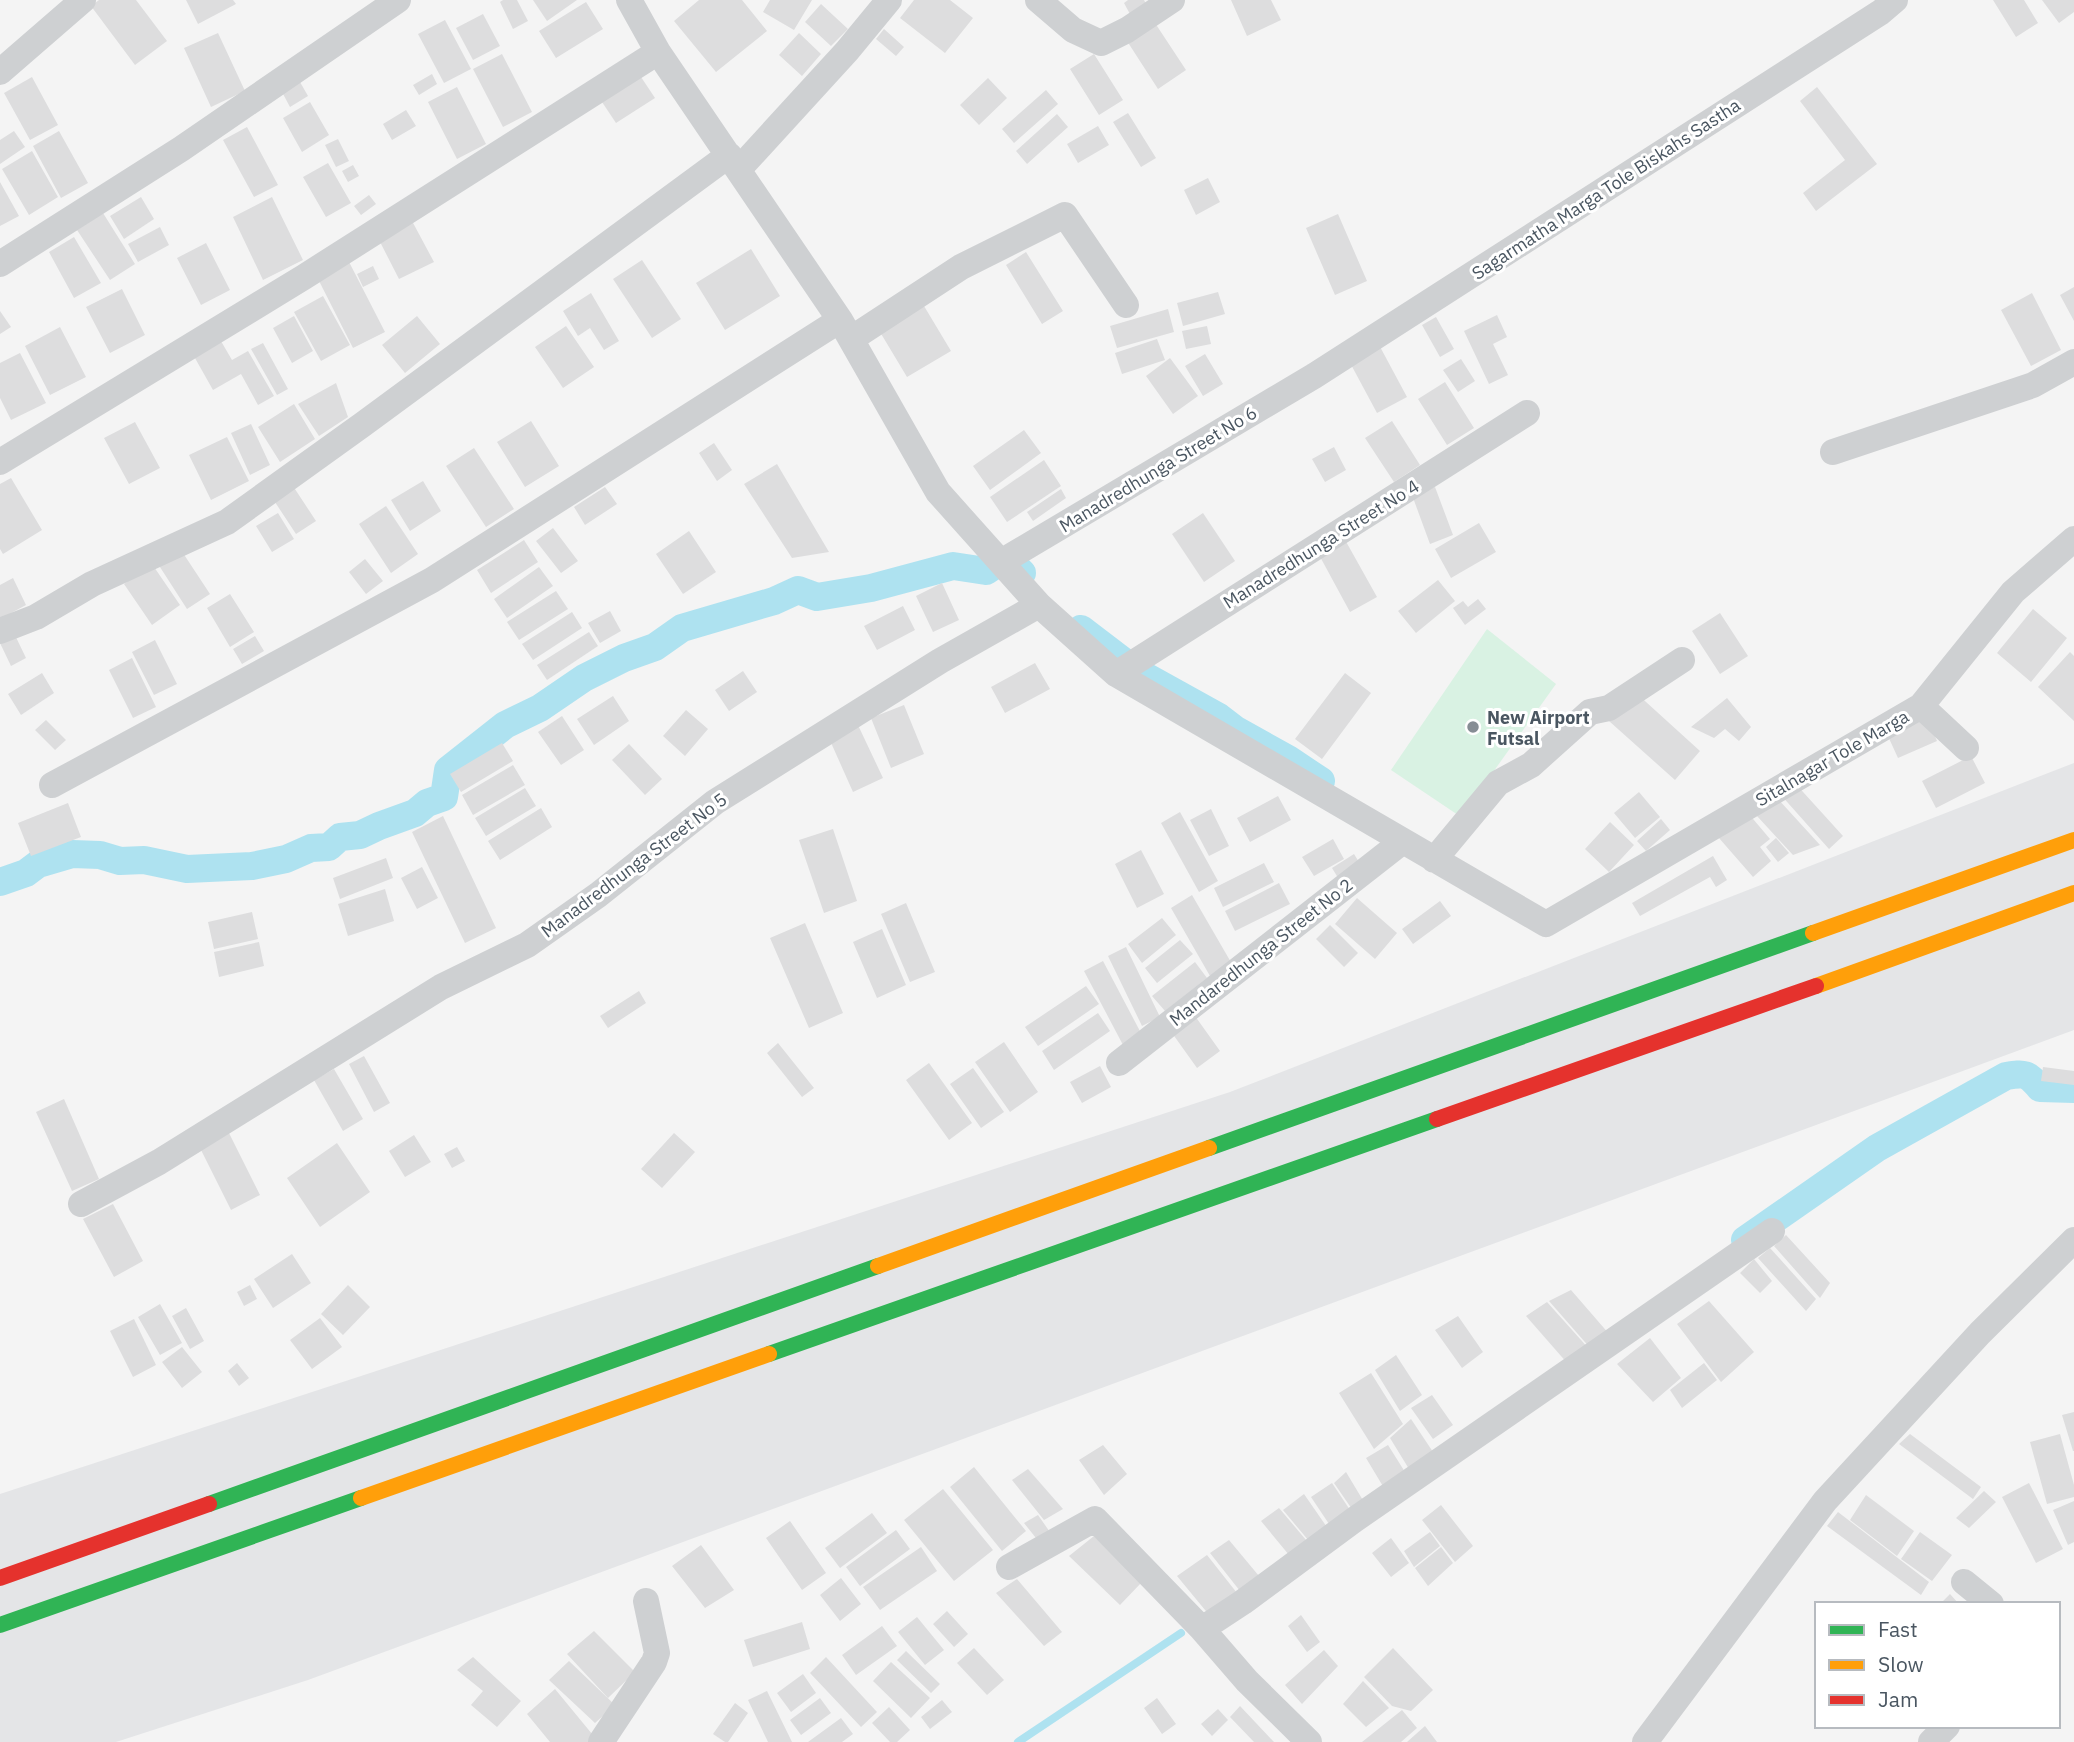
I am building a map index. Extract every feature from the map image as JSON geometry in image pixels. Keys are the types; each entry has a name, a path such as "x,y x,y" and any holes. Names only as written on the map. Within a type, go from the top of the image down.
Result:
{"street":[{"path":"0,72 83,0"},
{"path":"0,264 181,149 398,0"},
{"path":"629,0 658,52 845,330 938,492 1039,605 1116,674 1434,860 1498,783 1531,765 1590,712 1609,708 1682,660"},
{"path":"0,631 36,617 92,584 226,522 734,162 847,51 889,0"},
{"path":"1038,0 1073,30 1101,43 1127,30 1172,0"},
{"name":"Sagarmatha Marga Tole Biskahs Sastha","path":"1314,376 1869,20 1895,0"},
{"path":"0,462 304,277 658,52"},
{"path":"52,785 432,580 845,330 1065,215 1126,305"},
{"path":"1833,452 2033,385 2074,362"},
{"name":"Manadredhunga Street No 6","path":"1001,562 1314,376"},
{"name":"Manadredhunga Street No 4","path":"1116,674 1527,413"},
{"name":"Sitalnagar Tole Marga","path":"1434,860 1546,924 1921,705 2013,592 2074,539"},
{"name":"Manadredhunga Street No 5","path":"81,1205 159,1162 441,988 527,944 598,895 715,802 940,660 1039,605"},
{"path":"1921,705 1966,748"},
{"path":"0,1578 2074,840"},
{"name":"Mandaredhunga Street No 2","path":"1119,1063 1403,841"},
{"path":"0,1625 2074,893"},
{"path":"1202,1629 1354,1520 1772,1231"},
{"path":"1645,1742 1825,1501 1980,1334 2074,1240"},
{"path":"1009,1567 1095,1520 1202,1629 1247,1681 1309,1742"},
{"path":"1964,1581 1989,1602"},
{"path":"601,1742 654,1662 657,1653 646,1601"},
{"path":"1931,1742 1945,1728"}],"shaded area":[{"path":"2074,763 2074,1030 308,1680 116,1742 0,1742 0,1494 1230,1092"}],"green space":[{"name":"New Airport Futsal","path":"1487,629 1556,684 1461,817 1391,770"}],"building":[{"path":"99,0 136,0 167,41 135,65 91,6"},
{"path":"186,0 233,0 236,4 198,24"},
{"path":"517,0 528,21 513,29 500,2"},
{"path":"533,0 577,0 547,21"},
{"path":"699,0 742,0 767,31 716,72 674,21"},
{"path":"770,0 812,0 794,30 763,12"},
{"path":"914,0 950,0 973,18 945,53 900,18"},
{"path":"1128,0 1144,0 1147,6 1131,16 1124,3"},
{"path":"1231,0 1271,0 1281,20 1247,36"},
{"path":"1993,0 2024,0 2038,23 2016,37"},
{"path":"2042,0 2074,0 2074,12 2059,23"},
{"path":"586,2 603,29 556,58 539,31"},
{"path":"821,4 848,29 831,46 805,22"},
{"path":"483,14 500,46 473,60 456,28"},
{"path":"445,20 471,69 444,83 418,34"},
{"path":"1155,23 1186,70 1158,89 1127,41"},
{"path":"884,29 904,47 896,56 876,39"},
{"path":"218,33 245,91 211,107 184,48"},
{"path":"799,33 821,54 802,76 779,55"},
{"path":"502,54 532,112 503,127 473,69"},
{"path":"1094,54 1123,100 1099,115 1070,69"},
{"path":"432,74 437,84 419,95 413,85"},
{"path":"639,74 655,98 616,123 600,99"},
{"path":"32,77 58,125 30,140 4,93"},
{"path":"988,78 1007,98 979,125 960,105"},
{"path":"300,82 308,96 290,107 282,92"},
{"path":"457,87 486,144 457,159 428,102"},
{"path":"1817,87 1877,164 1816,211 1803,193 1845,160 1800,101"},
{"path":"1046,90 1058,104 1014,143 1002,129"},
{"path":"310,102 329,135 302,152 283,118"},
{"path":"406,110 416,126 392,140 383,124"},
{"path":"1128,113 1156,158 1141,167 1113,122"},
{"path":"1057,114 1068,127 1027,164 1016,151"},
{"path":"1098,126 1109,145 1078,163 1067,144"},
{"path":"247,127 278,185 254,197 223,140"},
{"path":"14,131 25,147 0,164 0,140"},
{"path":"59,131 88,183 61,198 33,146"},
{"path":"338,139 349,161 336,167 325,145"},
{"path":"32,151 58,197 29,215 2,169"},
{"path":"328,163 351,203 326,217 303,177"},
{"path":"353,165 359,176 348,182 342,171"},
{"path":"1208,178 1220,202 1196,215 1184,190"},
{"path":"0,182 19,216 0,226"},
{"path":"369,195 376,204 361,215 354,206"},
{"path":"141,197 154,219 124,239 110,216"},
{"path":"272,197 303,260 263,280 233,217"},
{"path":"103,213 135,264 110,280 77,230"},
{"path":"1338,214 1367,281 1335,295 1306,228"},
{"path":"412,221 434,262 399,279 378,238"},
{"path":"160,227 169,245 138,262 128,244"},
{"path":"74,237 101,283 74,298 49,252"},
{"path":"206,243 230,290 201,305 177,258"},
{"path":"751,249 780,296 725,330 696,283"},
{"path":"1026,252 1063,311 1042,324 1006,265"},
{"path":"347,258 385,332 353,348 316,275"},
{"path":"642,260 681,319 652,338 613,279"},
{"path":"373,266 379,279 363,287 357,274"},
{"path":"2074,287 2074,321 2060,295"},
{"path":"122,289 145,335 110,353 86,307"},
{"path":"1218,292 1225,314 1183,326 1177,303"},
{"path":"591,293 619,341 604,350 590,328 578,336 563,311"},
{"path":"2032,293 2061,350 2031,366 2001,310"},
{"path":"323,296 350,345 321,361 294,312"},
{"path":"924,306 951,351 907,377 880,332"},
{"path":"1168,309 1174,332 1117,348 1110,326"},
{"path":"0,311 11,327 0,334"},
{"path":"1497,315 1507,337 1493,344 1508,375 1489,384 1464,331"},
{"path":"294,316 313,351 292,363 273,328"},
{"path":"417,316 440,344 405,373 382,345"},
{"path":"1436,317 1454,349 1440,357 1422,325"},
{"path":"566,326 594,367 563,388 535,347"},
{"path":"1207,326 1211,344 1186,349 1182,331"},
{"path":"60,327 86,377 50,395 25,346"},
{"path":"218,336 232,360 248,351 274,396 258,405 241,374 213,390 191,351"},
{"path":"1157,339 1165,360 1122,374 1115,353"},
{"path":"263,343 288,389 277,395 251,349"},
{"path":"1378,343 1407,397 1377,413 1348,359"},
{"path":"20,353 46,403 11,420 0,398 0,363"},
{"path":"1205,354 1223,384 1203,396 1185,366"},
{"path":"1170,358 1198,396 1173,414 1146,376"},
{"path":"1461,359 1475,381 1458,392 1443,370"},
{"path":"1445,382 1474,428 1447,445 1418,399"},
{"path":"336,383 348,417 319,436 298,404"},
{"path":"294,404 315,439 280,462 258,427"},
{"path":"531,421 559,466 525,487 497,442"},
{"path":"1392,421 1420,465 1394,482 1365,438"},
{"path":"135,422 160,468 129,484 104,438"},
{"path":"251,424 270,465 250,475 231,433"},
{"path":"1024,430 1041,453 990,490 973,466"},
{"path":"227,437 249,481 211,500 189,455"},
{"path":"714,443 732,470 717,481 699,453"},
{"path":"1334,447 1346,470 1325,482 1312,459"},
{"path":"474,448 514,509 486,527 446,466"},
{"path":"1044,460 1061,486 1007,522 990,497"},
{"path":"777,464 829,552 792,558 744,484"},
{"path":"11,478 42,530 3,554 0,549 0,484"},
{"path":"423,481 441,511 410,531 391,500"},
{"path":"291,483 316,521 296,534 271,496"},
{"path":"605,487 617,504 585,525 574,507"},
{"path":"1435,487 1453,535 1430,544 1412,495"},
{"path":"1061,489 1066,498 1033,521 1027,512"},
{"path":"386,506 418,554 391,573 359,524"},
{"path":"278,513 294,539 272,552 256,526"},
{"path":"1203,513 1235,561 1204,582 1172,534"},
{"path":"1479,523 1496,552 1451,578 1435,549"},
{"path":"553,528 578,561 561,573 536,541"},
{"path":"689,531 716,572 683,594 656,554"},
{"path":"1344,538 1377,597 1350,612 1318,553"},
{"path":"524,540 538,562 491,593 477,570"},
{"path":"181,550 210,594 187,609 158,564"},
{"path":"365,559 383,581 366,594 349,572"},
{"path":"152,564 180,605 152,625 124,584"},
{"path":"539,567 553,586 507,618 494,599"},
{"path":"13,578 26,605 0,619 0,585"},
{"path":"1438,580 1455,601 1416,633 1398,611"},
{"path":"942,583 959,620 933,632 916,596"},
{"path":"556,591 568,609 519,640 507,622"},
{"path":"230,594 254,632 230,647 207,608"},
{"path":"1478,599 1486,609 1465,625 1453,608 1463,601 1468,607"},
{"path":"903,606 915,630 877,650 864,626"},
{"path":"2033,609 2067,638 2031,682 1997,653"},
{"path":"610,611 621,631 600,643 588,623"},
{"path":"572,612 582,628 533,660 522,644"},
{"path":"1720,613 1748,656 1720,674 1692,631"},
{"path":"13,631 26,658 11,666 0,643"},
{"path":"589,632 598,646 547,680 537,665"},
{"path":"255,636 264,651 242,664 233,649"},
{"path":"155,640 177,684 154,695 132,652"},
{"path":"2070,652 2074,656 2074,721 2038,687"},
{"path":"132,658 156,707 133,718 109,670"},
{"path":"1035,663 1050,689 1005,713 991,687"},
{"path":"743,671 757,692 729,711 715,690"},
{"path":"42,673 54,693 21,715 8,694"},
{"path":"1345,673 1371,693 1322,759 1295,739"},
{"path":"1635,692 1700,751 1675,780 1609,721"},
{"path":"613,696 629,721 594,745 577,719"},
{"path":"1727,698 1751,727 1739,741 1725,729 1714,738 1691,727"},
{"path":"904,705 924,754 891,768 871,718"},
{"path":"686,710 708,729 685,756 663,736"},
{"path":"562,716 584,750 561,765 538,732"},
{"path":"1927,717 1937,741 1898,758 1887,734"},
{"path":"46,720 66,740 55,750 35,730"},
{"path":"857,723 883,778 853,792 828,736"},
{"path":"502,743 513,761 461,792 450,774"},
{"path":"629,744 662,779 645,795 612,760"},
{"path":"1971,756 1985,783 1936,808 1922,781"},
{"path":"513,765 525,785 473,815 462,795"},
{"path":"1794,782 1843,836 1829,849 1780,794"},
{"path":"525,788 536,806 486,836 475,818"},
{"path":"1639,792 1660,817 1635,838 1614,813"},
{"path":"1278,796 1291,820 1250,842 1237,818"},
{"path":"1777,798 1820,845 1793,855 1757,816"},
{"path":"68,803 81,837 31,856 18,823"},
{"path":"541,808 552,827 500,860 488,841"},
{"path":"1211,809 1229,846 1209,856 1190,820"},
{"path":"1180,812 1218,881 1199,892 1161,823"},
{"path":"1748,813 1770,839 1760,847 1771,861 1753,877 1719,838"},
{"path":"443,816 496,928 465,943 412,832"},
{"path":"1661,819 1670,830 1646,851 1637,841"},
{"path":"1610,822 1634,845 1609,872 1585,849"},
{"path":"833,829 857,901 824,913 799,840"},
{"path":"1776,838 1789,853 1778,862 1766,847"},
{"path":"1333,839 1344,859 1314,876 1302,857"},
{"path":"1141,850 1164,894 1137,908 1115,864"},
{"path":"1354,854 1362,867 1340,881 1332,868"},
{"path":"1713,856 1727,880 1716,887 1710,877 1640,916 1632,903"},
{"path":"386,858 393,878 340,899 333,878"},
{"path":"1264,863 1274,882 1223,907 1214,888"},
{"path":"422,867 438,898 417,909 401,878"},
{"path":"1279,883 1290,904 1235,931 1225,911"},
{"path":"385,889 394,921 348,936 338,904"},
{"path":"1192,895 1232,964 1210,976 1171,908"},
{"path":"1357,898 1397,933 1375,959 1335,924"},
{"path":"1440,901 1451,916 1413,944 1402,929"},
{"path":"906,903 935,972 910,982 881,914"},
{"path":"252,912 258,939 214,949 208,922"},
{"path":"1162,918 1176,935 1142,963 1128,944"},
{"path":"805,923 843,1013 809,1028 770,938"},
{"path":"1330,925 1358,953 1344,967 1316,939"},
{"path":"882,929 906,985 877,998 853,942"},
{"path":"1180,940 1193,954 1157,983 1145,968"},
{"path":"259,942 264,966 219,977 214,952"},
{"path":"1126,947 1160,1017 1142,1026 1108,956"},
{"path":"1103,961 1142,1035 1123,1045 1084,971"},
{"path":"1195,962 1207,978 1165,1011 1152,996"},
{"path":"1086,986 1099,1004 1038,1046 1025,1027"},
{"path":"639,991 646,1003 608,1028 600,1016"},
{"path":"1098,1013 1110,1031 1054,1070 1042,1051"},
{"path":"1195,1016 1220,1051 1197,1068 1172,1033"},
{"path":"1004,1042 1038,1092 1010,1112 975,1062"},
{"path":"778,1043 814,1088 802,1097 767,1053"},
{"path":"364,1056 390,1103 374,1112 349,1064"},
{"path":"929,1063 972,1123 949,1140 906,1080"},
{"path":"1100,1066 1111,1087 1082,1103 1070,1082"},
{"path":"2043,1067 2074,1071 2074,1085 2041,1081"},
{"path":"973,1068 1004,1112 981,1128 950,1084"},
{"path":"334,1069 363,1119 343,1131 314,1080"},
{"path":"64,1099 99,1179 72,1191 36,1112"},
{"path":"227,1129 260,1195 231,1210 198,1144"},
{"path":"674,1133 695,1152 662,1188 641,1169"},
{"path":"414,1135 431,1162 405,1177 389,1151"},
{"path":"337,1143 370,1192 320,1227 287,1178"},
{"path":"457,1147 465,1161 452,1168 444,1154"},
{"path":"113,1204 143,1261 114,1277 83,1219"},
{"path":"1786,1235 1830,1283 1820,1298 1774,1246"},
{"path":"1770,1248 1816,1299 1806,1311 1758,1258"},
{"path":"292,1254 311,1283 273,1308 254,1279"},
{"path":"1754,1259 1772,1281 1760,1293 1740,1273"},
{"path":"250,1285 257,1299 244,1306 237,1292"},
{"path":"348,1285 370,1307 343,1335 321,1314"},
{"path":"1571,1290 1610,1335 1591,1349 1549,1301"},
{"path":"1709,1301 1754,1352 1721,1382 1677,1324"},
{"path":"1547,1302 1590,1350 1568,1364 1526,1316"},
{"path":"160,1304 182,1343 160,1355 138,1317"},
{"path":"186,1308 204,1341 190,1349 172,1316"},
{"path":"1458,1316 1483,1352 1462,1368 1435,1330"},
{"path":"320,1318 342,1347 312,1369 290,1340"},
{"path":"134,1319 156,1365 133,1377 110,1331"},
{"path":"1650,1338 1681,1378 1653,1402 1617,1364"},
{"path":"182,1347 202,1372 182,1388 162,1362"},
{"path":"1396,1355 1422,1395 1400,1411 1375,1370"},
{"path":"237,1363 249,1378 239,1386 228,1371"},
{"path":"1704,1363 1717,1380 1682,1408 1670,1390"},
{"path":"1371,1373 1403,1424 1374,1449 1339,1393"},
{"path":"1432,1395 1453,1425 1433,1439 1411,1408"},
{"path":"2074,1412 2074,1451 2073,1451 2062,1415"},
{"path":"1411,1419 1433,1452 1409,1469 1390,1438"},
{"path":"1910,1434 1981,1487 1973,1499 1899,1444"},
{"path":"2060,1434 2074,1485 2074,1497 2047,1504 2030,1442"},
{"path":"1103,1445 1127,1474 1104,1495 1079,1460"},
{"path":"1388,1445 1405,1472 1384,1488 1366,1458"},
{"path":"974,1467 1026,1531 1002,1551 950,1487"},
{"path":"1028,1469 1063,1509 1044,1520 1012,1480"},
{"path":"1346,1472 1367,1507 1356,1515 1334,1483"},
{"path":"1332,1483 1354,1516 1333,1530 1311,1497"},
{"path":"2029,1483 2063,1549 2036,1563 2002,1497"},
{"path":"943,1489 993,1550 954,1581 904,1520"},
{"path":"1984,1491 1996,1502 1969,1528 1956,1518"},
{"path":"1304,1494 1331,1533 1314,1547 1283,1510"},
{"path":"1866,1495 1914,1531 1897,1556 1850,1520"},
{"path":"2074,1501 2074,1542 2068,1545 2053,1510"},
{"path":"1441,1505 1473,1546 1455,1562 1422,1520"},
{"path":"1279,1508 1312,1547 1294,1561 1261,1521"},
{"path":"1838,1512 1929,1582 1921,1595 1827,1526"},
{"path":"872,1513 887,1533 840,1568 825,1548"},
{"path":"1038,1515 1052,1535 1040,1543 1024,1523"},
{"path":"790,1521 826,1573 802,1590 766,1538"},
{"path":"896,1530 910,1549 860,1586 846,1567"},
{"path":"1430,1532 1440,1546 1414,1567 1404,1551"},
{"path":"1920,1532 1952,1555 1932,1581 1901,1559"},
{"path":"1094,1536 1141,1583 1120,1605 1069,1556"},
{"path":"1391,1538 1409,1563 1391,1577 1372,1553"},
{"path":"1229,1540 1259,1576 1240,1591 1210,1553"},
{"path":"701,1545 734,1590 705,1608 672,1566"},
{"path":"921,1547 937,1571 880,1610 863,1587"},
{"path":"1441,1547 1453,1563 1428,1586 1415,1568"},
{"path":"1207,1555 1237,1593 1210,1616 1177,1576"},
{"path":"841,1578 861,1604 840,1621 820,1595"},
{"path":"1017,1579 1062,1632 1044,1646 996,1593"},
{"path":"1950,1594 1957,1602 1942,1602"},
{"path":"947,1611 968,1634 954,1647 933,1624"},
{"path":"1301,1615 1320,1642 1307,1652 1288,1626"},
{"path":"917,1617 944,1650 925,1665 898,1632"},
{"path":"802,1622 810,1649 753,1667 744,1640"},
{"path":"882,1626 897,1646 856,1675 842,1655"},
{"path":"594,1631 635,1672 608,1698 567,1654"},
{"path":"974,1648 1004,1680 987,1695 957,1663"},
{"path":"1393,1648 1433,1690 1411,1711 1392,1706 1364,1677"},
{"path":"1324,1650 1338,1666 1302,1704 1285,1685"},
{"path":"906,1651 940,1684 931,1693 897,1660"},
{"path":"473,1657 521,1701 497,1727 471,1705 483,1691 457,1670"},
{"path":"826,1657 877,1712 861,1727 810,1673"},
{"path":"569,1661 615,1705 595,1723 549,1680"},
{"path":"891,1662 930,1698 911,1718 873,1681"},
{"path":"803,1674 816,1693 791,1712 777,1693"},
{"path":"1363,1681 1389,1708 1366,1727 1343,1704"},
{"path":"555,1689 597,1740 550,1742 527,1714"},
{"path":"767,1691 792,1742 768,1742 748,1700"},
{"path":"820,1698 831,1713 801,1735 790,1720"},
{"path":"1157,1698 1176,1724 1162,1734 1144,1708"},
{"path":"942,1700 952,1712 930,1729 921,1717"},
{"path":"735,1703 748,1713 728,1742 725,1742 713,1734"},
{"path":"1240,1706 1274,1742 1254,1742 1230,1717"},
{"path":"889,1707 910,1730 897,1742 890,1742 872,1723"},
{"path":"1218,1709 1228,1720 1212,1736 1201,1724"},
{"path":"1402,1710 1417,1728 1401,1742 1362,1742"},
{"path":"841,1718 853,1734 842,1742 808,1742"},
{"path":"1425,1726 1437,1742 1407,1742"}],"waterway":[{"path":"0,882 26,873 38,864 72,854 100,855 120,861 144,860 187,869 252,866 286,859 311,848 329,847 340,837 360,835 415,813 427,803 444,797 448,770 505,725 540,708 584,678 624,658 655,647 682,628 774,601 798,590 817,597 871,588 953,566 986,571 1010,561 1022,573"},
{"path":"1081,629 1136,671 1219,717 1321,781"},
{"path":"1745,1240 1877,1148 2006,1076 2025,1075 2040,1088 2074,1089"},
{"path":"1018,1742 1181,1633"}],"traffic: fast":[{"path":"1209,1148 1813,933"},
{"path":"769,1354 1437,1119"},
{"path":"209,1504 878,1266"},
{"path":"0,1625 361,1498"}],"traffic: slow":[{"path":"1813,933 2074,840"},
{"path":"1816,986 2074,893"},
{"path":"878,1266 1209,1148"},
{"path":"361,1498 769,1354"}],"traffic: jam":[{"path":"1437,1119 1816,986"},
{"path":"0,1578 209,1504"}],"place":[{"name":"New Airport Futsal","path":"1473,727"}]}
